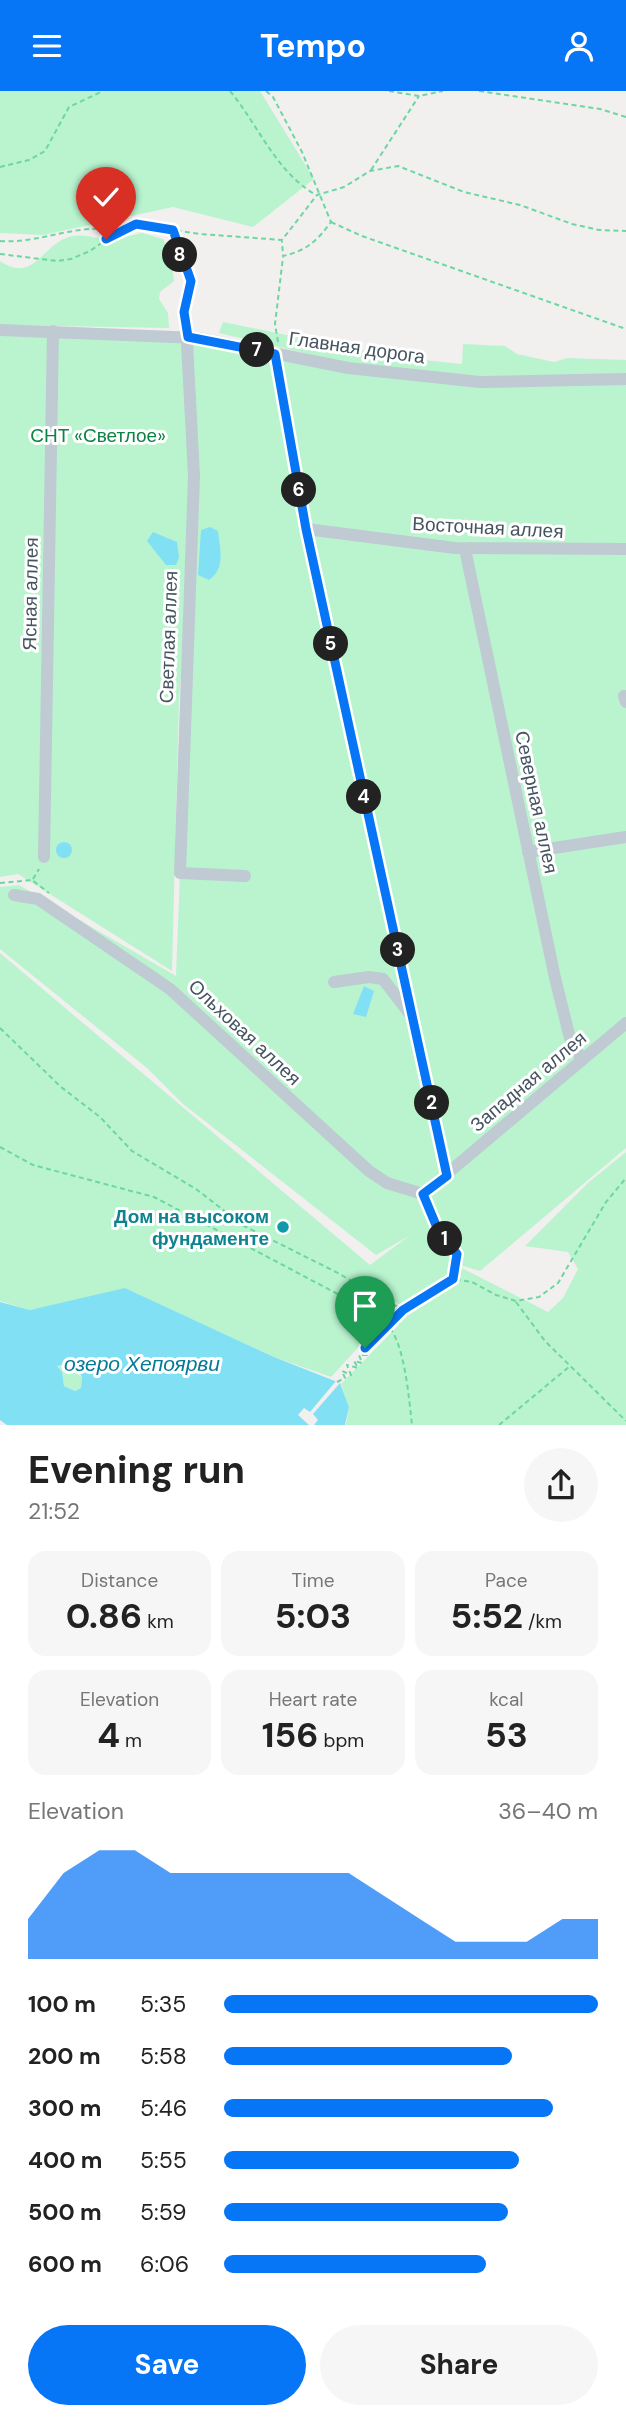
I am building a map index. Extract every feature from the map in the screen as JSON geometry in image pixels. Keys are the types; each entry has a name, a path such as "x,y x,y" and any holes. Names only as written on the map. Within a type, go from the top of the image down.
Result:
{"street":[{"name":"Главная дорога","path":"0,330 187,331 278,355 348,368 480,382 626,379"},
{"name":"Ясная аллея","path":"44,857 53,331"},
{"name":"Светлая аллея","path":"187,331 194,476 180,873 245,876"},
{"path":"278,355 306,529 447,1176"},
{"name":"Восточная аллея","path":"306,529 465,549 626,549"},
{"name":"Северная аллея","path":"465,549 570,1038 582,1060"},
{"path":"528,852 626,837"},
{"name":"Ольховая аллея","path":"14,895 38,899 170,989 369,1171 387,1183 423,1194"},
{"path":"334,982 369,977 383,979 413,1017"},
{"name":"Западная аллея","path":"423,1194 626,1023"}],"path":[{"path":"0,167 29,160 45,151 69,107 103,91"},
{"path":"230,91 281,166 303,187 317,195"},
{"path":"266,91 273,97 297,142 317,195 331,222 362,236 626,329"},
{"path":"389,91 419,96 443,91"},
{"path":"479,91 600,109 626,117"},
{"path":"370,171 419,96"},
{"path":"278,355 275,324 278,279 283,256 282,240 317,195 344,187 370,171 398,166 464,192 520,205 572,225 599,230 626,230"},
{"path":"283,256 311,246 331,222"},
{"path":"0,254 57,261 71,259 90,251 118,231 136,224 282,240"},
{"path":"0,241 32,241 85,227 118,231"},
{"path":"173,230 191,281 184,312 187,331"},
{"path":"32,880 44,857"},
{"path":"0,883 32,880 49,890"},
{"path":"0,1028 61,1087 100,1117 132,1151 196,1189 244,1226 336,1272 403,1310"},
{"path":"0,1147 33,1165 155,1197 337,1293 387,1324 404,1371 412,1425"},
{"path":"337,1382 345,1378 342,1371 351,1375 347,1365 358,1368 354,1361 362,1363 359,1355 367,1355 365,1348 387,1324 403,1310 453,1279 472,1282 496,1295 516,1301 539,1297 558,1283 606,1202 626,1178"},
{"path":"423,1194 438,1230 457,1254 453,1279"},
{"path":"516,1301 545,1341 626,1422"},
{"path":"499,1425 570,1366"}],"green space":[{"path":"0,91 260,91 314,179 253,227 173,207 43,235 0,233"},
{"path":"142,233 163,239 171,254 174,281 160,292 159,299 168,313 169,328 0,325 0,261 11,267 21,268 29,266 57,243 72,236 113,239"},
{"name":"СНТ «Светлое»","path":"223,322 394,357 462,364 463,344 505,346 517,354 554,362 567,358 626,360 626,1148 480,1271 450,1262 548,1312 563,1298 578,1269 568,1252 525,1246 589,1182 626,1152 626,1425 346,1425 349,1407 341,1384 397,1327 407,1309 379,1292 368,1309 378,1326 331,1377 274,1357 129,1290 30,1310 0,1301 0,953 370,1265 409,1236 376,1255 183,1104 147,1068 0,949 0,887 19,885 176,976 194,504 179,700 172,971 18,874 0,877 0,335 198,338 343,362 219,333"},
{"path":"69,1357 76,1373 82,1377 81,1388 75,1391 64,1386 62,1372 56,1366 66,1364"}],"water":[{"path":"210,527 218,531 221,558 218,570 209,580 198,575 201,530"},
{"path":"153,532 177,542 179,558 176,565 166,565 147,541"},
{"path":"64,842 70,844 70,856 64,858 58,856 56,850 58,844"},
{"path":"364,986 374,991 366,1017 353,1014"},
{"name":"озеро Хепоярви","path":"125,1288 274,1357 340,1383 349,1407 345,1425 7,1425 0,1420 0,1302 30,1310","holes":["70,1358 82,1377 81,1388 75,1391 64,1386 62,1372 57,1366 66,1364"]}],"pier":[{"path":"336,1381 340,1383 313,1414 318,1420 314,1425 309,1425 298,1415 304,1408 310,1412"}],"place":[{"name":"Дом на высоком фундаменте","path":"283,1227"}],"route":[{"path":"106,239 123,228 136,224 173,230 191,281 190,298 184,312 188,337 275,354 306,529 447,1176 423,1194 426,1207 438,1230 457,1254 453,1279 403,1310 365,1348"}]}
